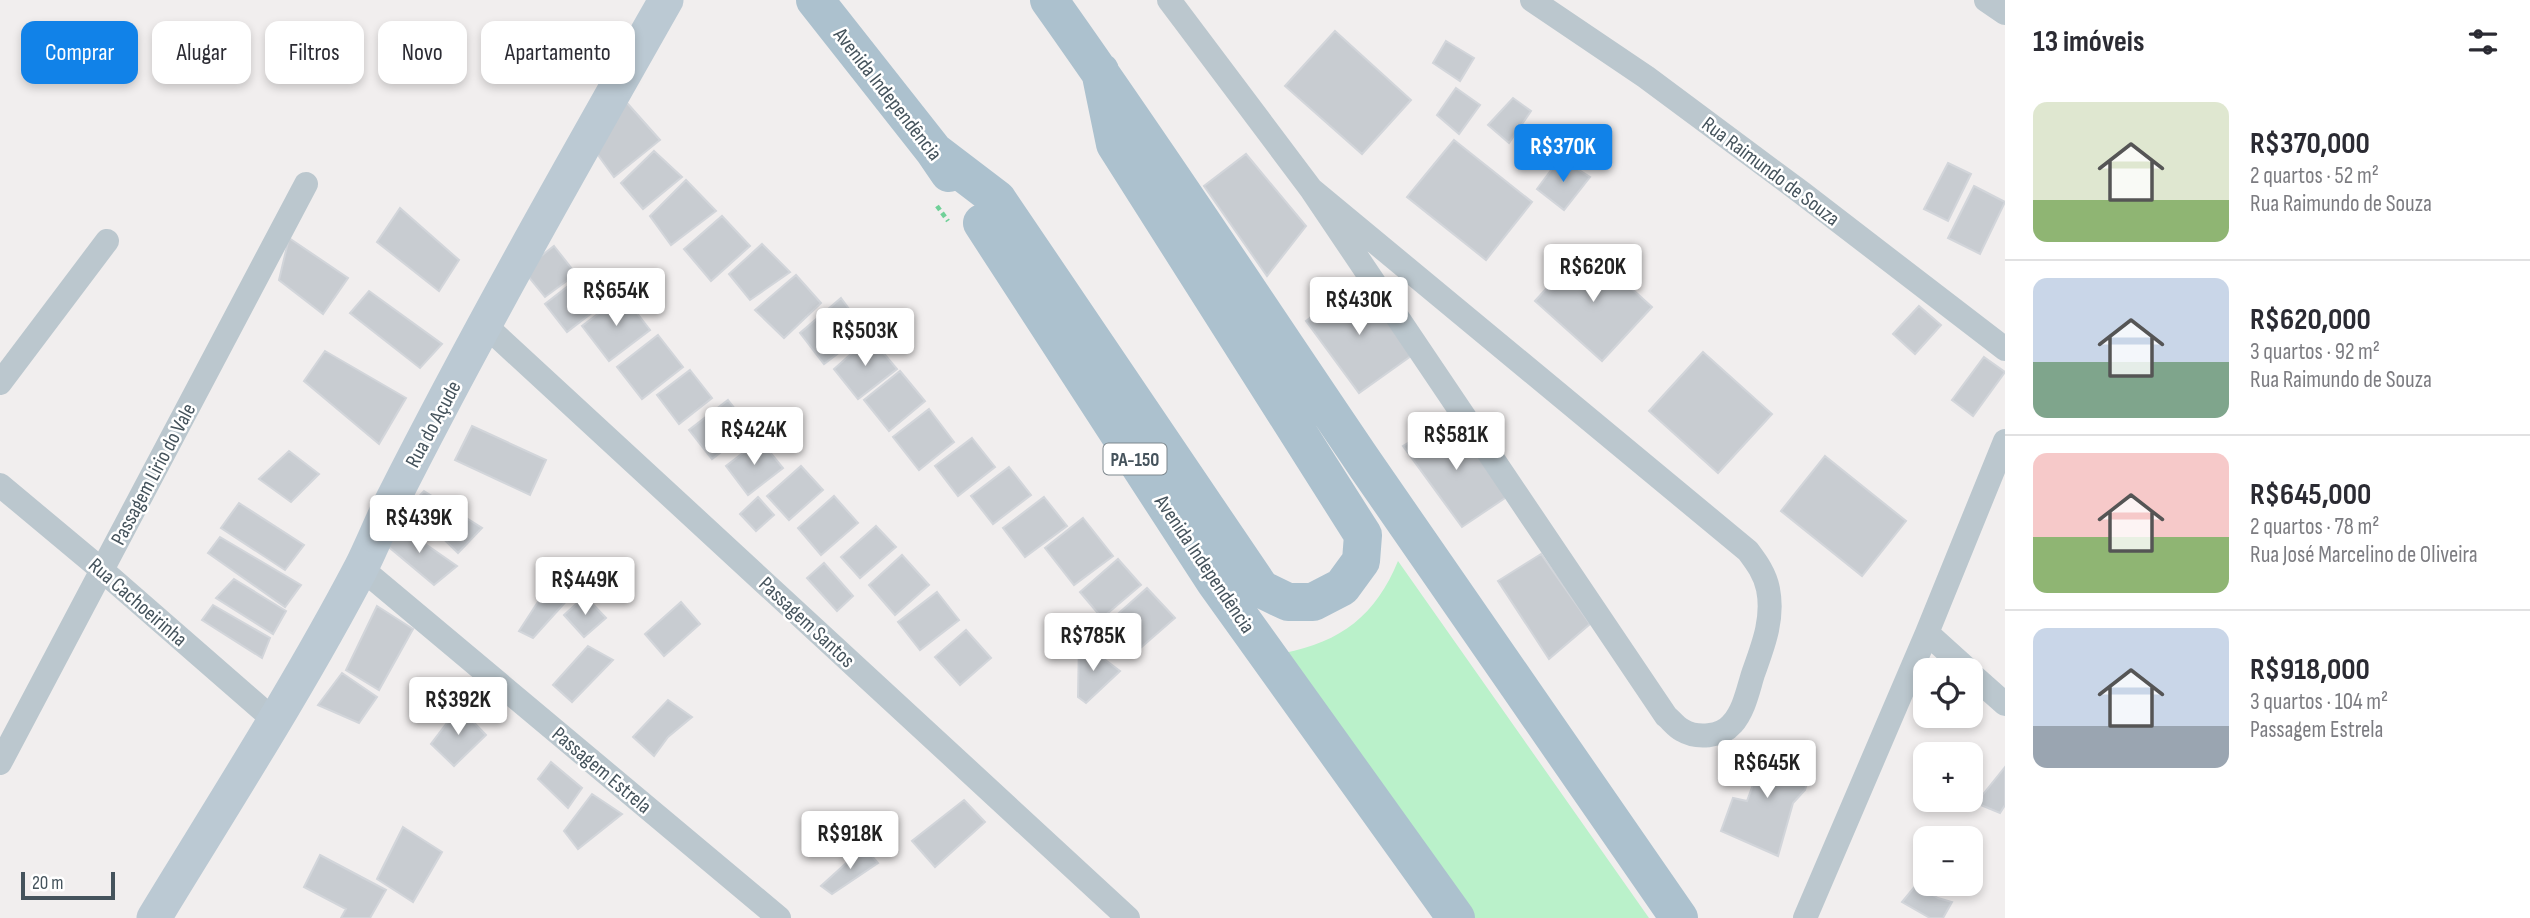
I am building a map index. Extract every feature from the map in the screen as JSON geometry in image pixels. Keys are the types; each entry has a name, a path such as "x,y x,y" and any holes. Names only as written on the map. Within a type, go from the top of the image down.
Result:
{"main road":[{"name":"Avenida Independência","path":"815,0 934,151 1215,582 1456,918"},
{"path":"1049,0 1100,71 1369,470 1679,918"},
{"path":"934,151 997,199 1261,589 1288,602 1313,602 1342,587 1361,561 1363,535 1115,144 1100,71"}],"street":[{"name":"Rua do Açude","path":"154,918 274,720 361,568 392,502 485,325 666,0"},
{"path":"1169,0 1311,189 1666,716 1682,730 1700,735 1718,733 1732,724 1740,712 1764,644 1770,607 1768,588 1761,569 1748,551 1311,189"},
{"name":"Rua Raimundo de Souza","path":"1531,0 1646,77 2005,349"},
{"path":"1986,0 2005,13"},
{"name":"Passagem Lirio do Vale","path":"0,763 306,184"},
{"path":"0,383 107,241"},
{"name":"Passagem Santos","path":"485,325 1128,918"},
{"path":"1805,918 1927,633 2005,441"},
{"name":"Rua Cachoeirinha","path":"0,485 274,720"},
{"name":"Passagem Estrela","path":"361,568 779,918"},
{"path":"1927,633 1954,658"},
{"path":"1983,684 2005,704"}],"green space":[{"path":"1398,561 1649,918 1473,918 1284,653 1323,642 1354,623 1379,597"}],"building":[{"path":"1335,31 1411,100 1362,154 1285,86"},
{"path":"1446,41 1474,58 1460,81 1433,63"},
{"path":"1456,88 1480,105 1459,134 1437,115"},
{"path":"619,94 660,140 614,177 590,144"},
{"path":"1513,98 1531,111 1509,143 1488,125"},
{"path":"1454,140 1532,202 1486,260 1407,197"},
{"path":"654,151 682,177 643,209 621,183"},
{"path":"1246,154 1306,226 1267,276 1204,186"},
{"path":"1560,158 1590,177 1564,210 1537,189"},
{"path":"1948,163 1971,174 1948,221 1924,209"},
{"path":"686,180 716,211 671,245 650,216"},
{"path":"1974,186 2005,202 1980,254 1948,238"},
{"path":"400,208 459,260 439,291 377,242"},
{"path":"722,216 750,246 711,281 684,249"},
{"path":"289,238 348,278 323,314 279,280"},
{"path":"762,244 790,272 750,300 729,274"},
{"path":"554,246 576,274 545,297 523,270"},
{"path":"1585,246 1652,307 1602,361 1535,301"},
{"path":"585,273 607,301 567,332 545,304"},
{"path":"796,275 821,303 784,338 755,310"},
{"path":"1361,280 1411,356 1359,393 1306,321"},
{"path":"369,291 442,344 420,368 350,313"},
{"path":"623,295 650,330 609,361 582,326"},
{"path":"841,298 866,332 824,364 800,333"},
{"path":"1919,306 1941,325 1915,354 1893,334"},
{"path":"658,335 683,367 642,399 617,367"},
{"path":"870,337 897,369 858,399 834,369"},
{"path":"325,351 406,398 379,444 304,381"},
{"path":"1703,352 1772,414 1718,473 1649,411"},
{"path":"1984,357 2005,372 1973,416 1952,400"},
{"path":"690,370 712,398 679,424 657,395"},
{"path":"900,371 925,401 889,431 864,400"},
{"path":"728,400 751,429 712,459 689,430"},
{"path":"929,409 954,442 919,470 893,437"},
{"path":"1450,417 1508,496 1462,527 1403,446"},
{"path":"472,426 546,460 530,495 455,460"},
{"path":"972,438 995,467 958,496 935,466"},
{"path":"760,440 783,468 748,495 726,466"},
{"path":"289,451 319,474 291,502 259,479"},
{"path":"1825,456 1906,521 1862,576 1781,511"},
{"path":"801,466 823,490 789,520 767,496"},
{"path":"1009,467 1031,495 993,524 971,496"},
{"path":"424,491 482,528 458,553 410,506"},
{"path":"834,496 858,523 821,555 798,528"},
{"path":"758,497 774,515 756,531 740,514"},
{"path":"1044,497 1067,526 1025,557 1003,528"},
{"path":"239,503 304,545 285,570 221,528"},
{"path":"1083,518 1113,556 1074,585 1045,548"},
{"path":"398,525 457,566 434,585 384,543"},
{"path":"876,526 896,547 860,578 841,557"},
{"path":"220,537 301,585 285,607 208,553"},
{"path":"1541,554 1590,624 1549,659 1498,581"},
{"path":"902,555 929,585 895,615 869,585"},
{"path":"1118,559 1141,585 1102,618 1080,592"},
{"path":"824,563 853,596 837,611 807,578"},
{"path":"558,571 578,588 533,638 519,631"},
{"path":"234,579 286,611 273,634 216,598"},
{"path":"1147,588 1175,618 1138,650 1111,620"},
{"path":"937,592 959,620 920,650 898,622"},
{"path":"585,596 606,618 584,637 564,615"},
{"path":"681,602 700,624 664,656 645,634"},
{"path":"213,605 270,638 262,658 202,620"},
{"path":"377,606 413,629 379,690 346,670"},
{"path":"966,630 991,658 960,685 935,657"},
{"path":"1079,640 1120,671 1086,703 1078,697"},
{"path":"588,646 613,660 572,702 553,685"},
{"path":"342,673 377,697 359,723 318,705"},
{"path":"668,700 692,717 668,737 654,756 633,737"},
{"path":"459,707 486,735 454,766 431,744"},
{"path":"1752,743 1811,768 1805,790 1793,803 1778,856 1721,831 1733,798 1747,801 1755,779 1743,774"},
{"path":"551,762 582,788 568,808 538,779"},
{"path":"2005,767 2005,805 2000,813 1983,806 1983,794"},
{"path":"592,794 622,814 578,849 564,831"},
{"path":"964,800 985,822 935,867 912,841"},
{"path":"403,827 442,852 413,902 377,879"},
{"path":"864,847 878,863 832,894 821,886"},
{"path":"320,855 386,890 370,918 341,918 346,909 304,887"},
{"path":"1913,889 1913,896 1935,896 1952,902 1943,918 1930,918 1902,902"}]}
